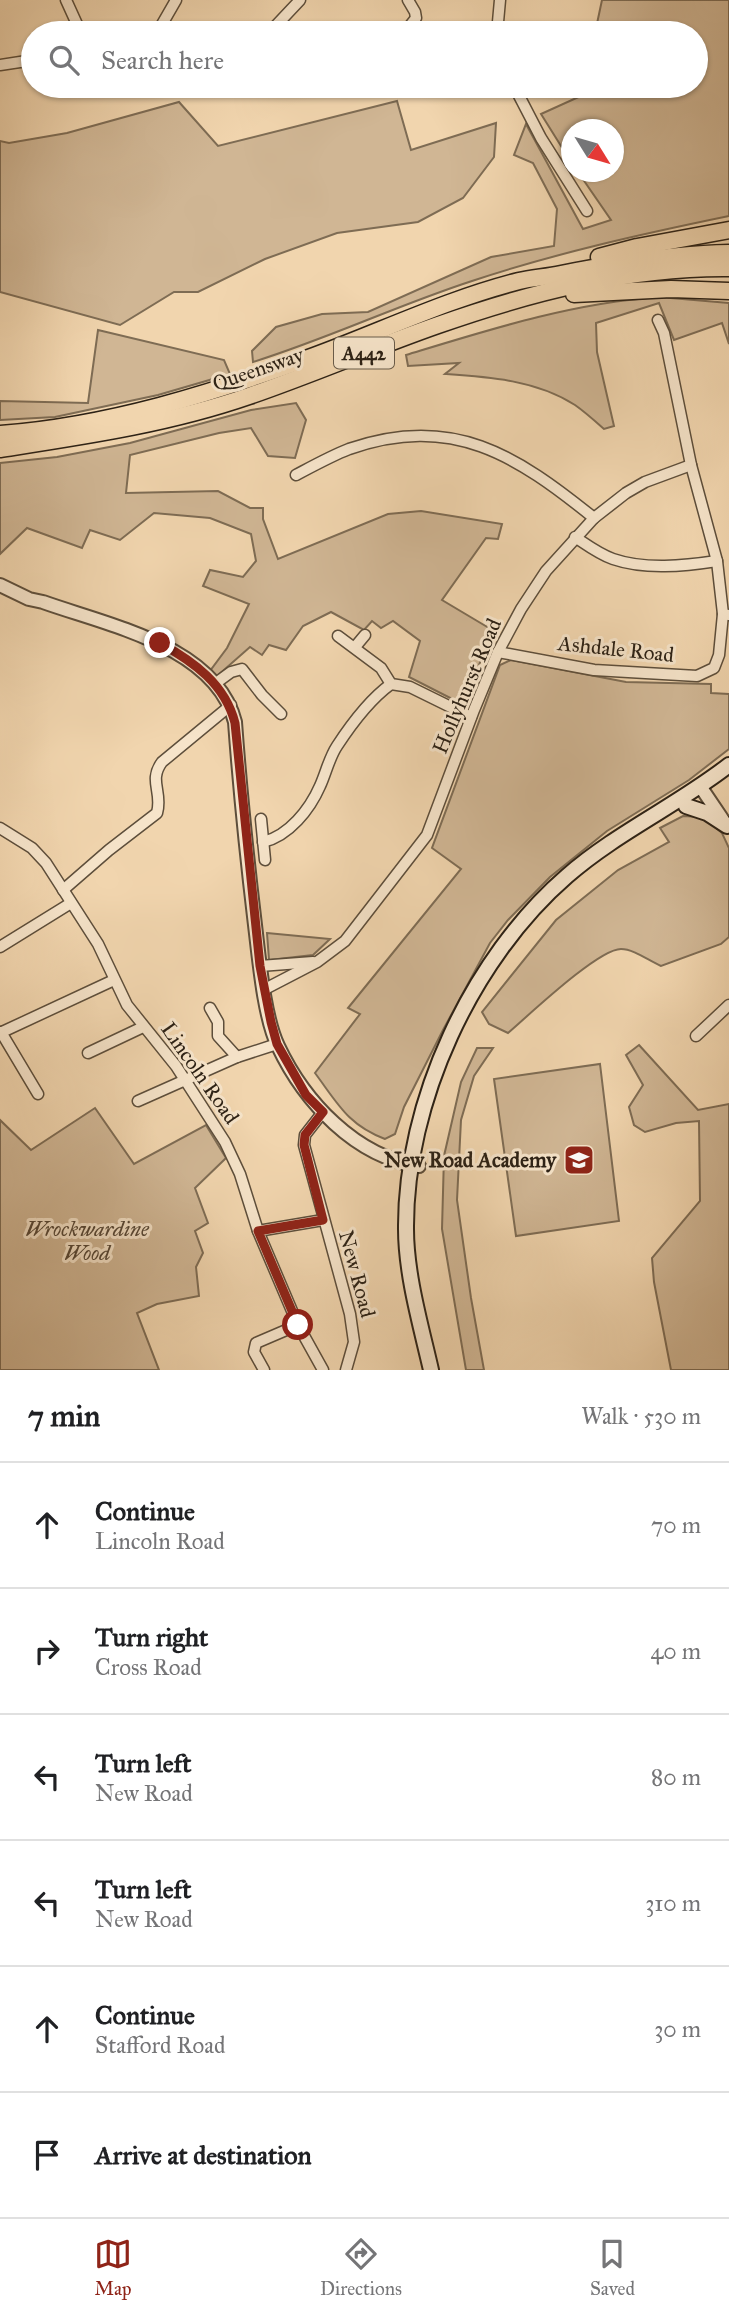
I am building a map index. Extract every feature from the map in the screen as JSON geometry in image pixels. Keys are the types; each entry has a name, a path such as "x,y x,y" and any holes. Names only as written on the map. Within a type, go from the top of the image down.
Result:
{"highway":[{"name":"A442","path":"520,281 637,247 729,230"},
{"name":"Queensway","path":"0,434 106,418 194,397 315,355 464,298 520,281 607,264 687,253 729,253"},
{"name":"Queensway","path":"0,449 139,427 248,397 437,325 503,303 571,285 625,276 729,268"},
{"name":"A442","path":"503,303 618,290 729,291"}],"main road":[{"path":"437,1370 423,1306 414,1237 415,1165 455,1048 485,988 539,911 573,880 686,806 729,765"},
{"path":"431,1370 418,1312 406,1231 422,1116 439,1063 457,1023 481,978 517,926 553,888 596,852 729,776"},
{"path":"686,806 728,824"}],"street":[{"path":"66,0 76,21"},
{"path":"165,21 176,0"},
{"path":"280,21 300,0"},
{"path":"408,0 415,12 414,21"},
{"path":"498,21 500,0"},
{"path":"0,65 21,62"},
{"path":"520,98 541,138 587,211"},
{"path":"658,320 664,333 691,465 717,561 726,615"},
{"path":"296,475 349,449 390,438 434,436 476,443 510,458 547,481 594,517"},
{"name":"Hollyhurst Road","path":"265,989 317,962 345,941 427,835 498,652 521,609 546,571 594,517 636,488 691,465"},
{"path":"575,537 602,554 628,563 689,565 717,561"},
{"path":"0,585 29,599 160,643 216,683 230,705 235,723 260,966 277,1044 306,1095 323,1112 372,1151 415,1165"},
{"name":"Ashdale Road","path":"498,652 594,670 696,676 714,668 726,615"},
{"path":"355,647 365,635"},
{"path":"338,636 381,668 391,684"},
{"path":"216,683 231,672 242,669 281,714"},
{"path":"263,842 290,829 315,798 338,745 376,695 391,684 410,687 471,717"},
{"path":"63,890 157,813 159,795 154,777 156,770 230,705"},
{"path":"706,788 728,824"},
{"path":"261,819 265,860"},
{"name":"Lincoln Road","path":"0,828 23,841 39,855 98,944 127,1005 167,1053 234,1160 258,1231 298,1325 323,1370"},
{"path":"0,947 71,903"},
{"path":"260,966 317,962"},
{"path":"38,1094 1,1033 114,980"},
{"path":"696,1036 729,1005"},
{"path":"210,1008 218,1022 218,1036 236,1057"},
{"path":"88,1053 143,1027"},
{"path":"138,1101 236,1057 277,1044"},
{"name":"New Road","path":"323,1112 305,1135 304,1145 355,1342 346,1370"},
{"path":"258,1231 323,1220"},
{"path":"264,1370 254,1352 256,1343 298,1325"}],"green space":[{"path":"602,0 729,0 729,216 599,245 504,271 444,290 253,362 252,351 276,327 322,314 368,312 491,257 554,246 557,209 533,163 514,155 526,124 583,229 611,220 585,182 624,182 624,119 561,119 561,146 541,114 576,98 708,98 708,21 598,21"},
{"path":"397,101 411,150 496,123 494,157 463,198 418,222 337,233 265,259 198,292 174,292 120,325 0,292 0,141 9,143 67,133 179,102 218,146"},
{"path":"659,297 729,303 729,344 722,323 674,340 659,303 596,323 597,352 614,426 604,429 575,405 544,390 512,381 445,374 459,363 408,366 406,355 499,327 594,305"},
{"path":"98,330 224,360 230,374 158,395 55,417 0,420 0,401 88,403"},
{"path":"296,403 306,420 295,458 268,456 251,428 219,433 130,455 126,493 218,491 250,508 263,508 263,519 278,559 388,514 421,511 502,524 498,539 486,538 442,600 494,631 464,705 409,677 420,641 393,621 381,628 372,621 364,630 331,612 303,626 286,650 269,645 262,655 250,647 216,677 210,671 227,648 249,604 203,586 210,570 243,577 256,561 251,534 210,518 154,513 120,540 90,530 82,548 27,528 0,554 0,463 57,457 130,443 251,410"},
{"path":"511,660 626,682 711,684 711,693 729,694 729,749 689,780 607,831 550,877 508,920 490,943 443,1030 404,1107 395,1134 385,1139 353,1120 315,1073 360,1014 348,1008 461,869 432,848 500,665"},
{"path":"683,816 703,817 722,833 729,848 729,937 721,944 661,966 626,950 610,952 580,971 508,1033 489,1024 482,1012 556,920 618,870 669,842 660,828"},
{"path":"267,933 330,939 313,955 269,960"},
{"path":"639,1045 698,1110 729,1104 729,1370 671,1370 652,1258 700,1201 699,1121 676,1123 645,1132 634,1125 629,1107 643,1085 626,1055"},
{"path":"477,1048 493,1048 474,1076 461,1120 457,1200 484,1370 466,1370 442,1229 444,1156 461,1082"},
{"path":"600,1064 619,1221 516,1236 494,1079"},
{"name":"Wrockwardine Wood","path":"95,1108 134,1164 206,1125 226,1158 195,1188 208,1223 195,1231 203,1253 196,1267 199,1296 157,1304 137,1313 159,1370 0,1370 0,1120 31,1150"}],"place":[{"name":"New Road Academy","path":"579,1160"}],"route":[{"path":"160,643 216,683 230,705 235,723 244,832 260,966 271,1022 277,1044 306,1095 323,1112 305,1135 304,1145 323,1220 258,1231 298,1325"}]}
